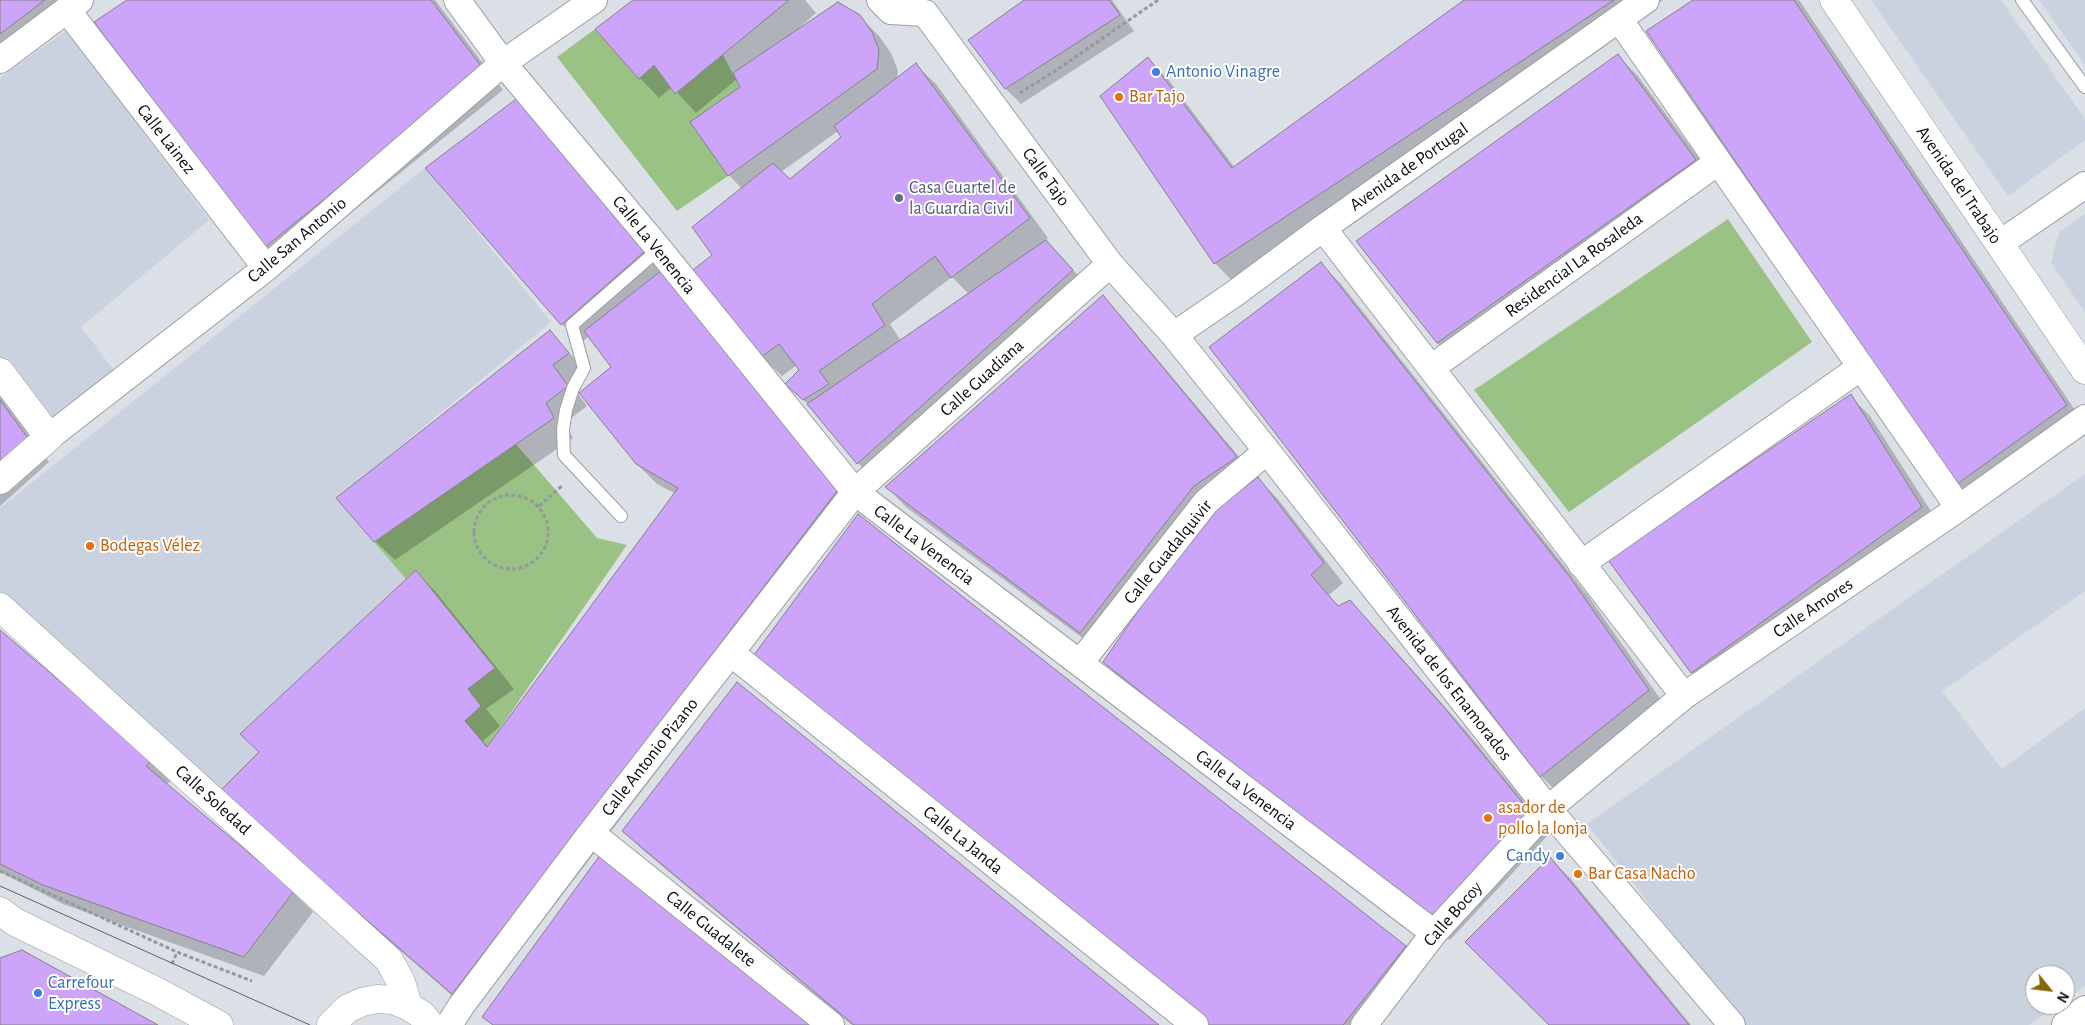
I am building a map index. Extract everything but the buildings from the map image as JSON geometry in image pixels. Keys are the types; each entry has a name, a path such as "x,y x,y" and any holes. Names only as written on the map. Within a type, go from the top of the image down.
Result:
{"street":[{"name":"Calle La Venencia","path":"457,0 503,63 658,249 855,492 1434,933"},
{"name":"Calle San Antonio","path":"0,480 49,437 266,268 503,63 594,0"},
{"path":"880,0 891,11 934,6"},
{"name":"Avenida de Portugal","path":"1174,335 1646,0"},
{"name":"Avenida del Trabajo","path":"1834,0 2085,370"},
{"path":"0,60 74,5"},
{"name":"Calle Lainez","path":"74,5 266,268"},
{"name":"Calle Tajo","path":"934,6 995,108 1110,264 1174,335"},
{"path":"1619,19 1959,508"},
{"name":"Residencial La Rosaleda","path":"1431,368 1718,162"},
{"path":"1999,244 2085,185"},
{"path":"1323,228 1580,564 1684,696"},
{"name":"Calle Guadiana","path":"855,492 1110,264"},
{"name":"Avenida de los Enamorados","path":"1174,335 1267,450 1548,809 1732,1025"},
{"path":"1580,564 1861,367"},
{"path":"0,372 49,437"},
{"name":"Calle Amores","path":"1548,809 1684,696 1959,508 2085,418"},
{"name":"Calle Guadalquivir","path":"1080,664 1206,502 1267,450"},
{"name":"Calle Antonio Pizano","path":"449,1025 461,1006 591,833 855,492"},
{"name":"Calle Soledad","path":"0,607 390,960 402,982 408,1006"},
{"name":"Calle La Janda","path":"731,654 1195,1025"},
{"name":"Calle Bocoy","path":"1364,1025 1434,933 1548,809"},
{"name":"Calle Guadalete","path":"591,833 831,1025"},
{"path":"5,919 158,992 219,1025"},
{"path":"331,1025 347,1009 362,1002 377,999 393,1000 408,1006 422,1014 430,1025"},
{"path":"2065,1025 2085,1009"}],"lane":[{"path":"2022,0 2085,87"},
{"path":"621,516 564,455 562,429 573,388 584,368 572,325 658,249"}],"path":[{"path":"995,108 1061,67 1158,0"},
{"path":"538,506 580,470"},
{"path":"516,494 528,498 538,506 548,524 548,537 544,549 536,560 518,568 506,569 493,564 483,556 476,545 474,534 476,521 481,509 491,500 503,495 516,494"},
{"path":"0,871 177,952 252,981"}],"shaded area":[{"path":"1871,0 2001,0 2085,119 2085,140 2008,196"},
{"path":"2039,0 2085,0 2085,65"},
{"path":"67,30 209,220 81,327 115,372 49,422 0,358 0,78"},
{"path":"425,168 551,322 337,498 406,579 241,733 259,752 219,792 0,591 0,508"},
{"path":"2085,214 2085,312 2051,263 2059,232"},
{"path":"2085,474 2085,591 1942,691 2002,769 2085,708 2085,986 2075,993 2075,965 2025,965 2025,1015 2044,1015 2029,1025 1744,1025 1587,824"}],"green space":[{"path":"595,29 639,79 654,65 675,94 723,55 740,87 691,122 728,176 677,211 557,57"},
{"path":"1728,219 1812,342 1569,512 1474,390"},
{"path":"516,444 597,538 627,545 487,747 465,721 468,689 495,668 416,570 406,579 374,542"}],"tram line":[{"path":"0,886 310,1025"}],"place":[{"name":"Antonio Vinagre","path":"1156,72"},
{"name":"Bar Tajo","path":"1119,97"},
{"name":"Casa Cuartel de la Guardia Civil","path":"899,198"},
{"name":"Bodegas Vélez","path":"90,546"},
{"name":"asador de pollo la lonja","path":"1488,818"},
{"name":"Candy","path":"1560,856"},
{"name":"Bar Casa Nacho","path":"1578,874"},
{"name":"Carrefour Express","path":"38,993"}]}
